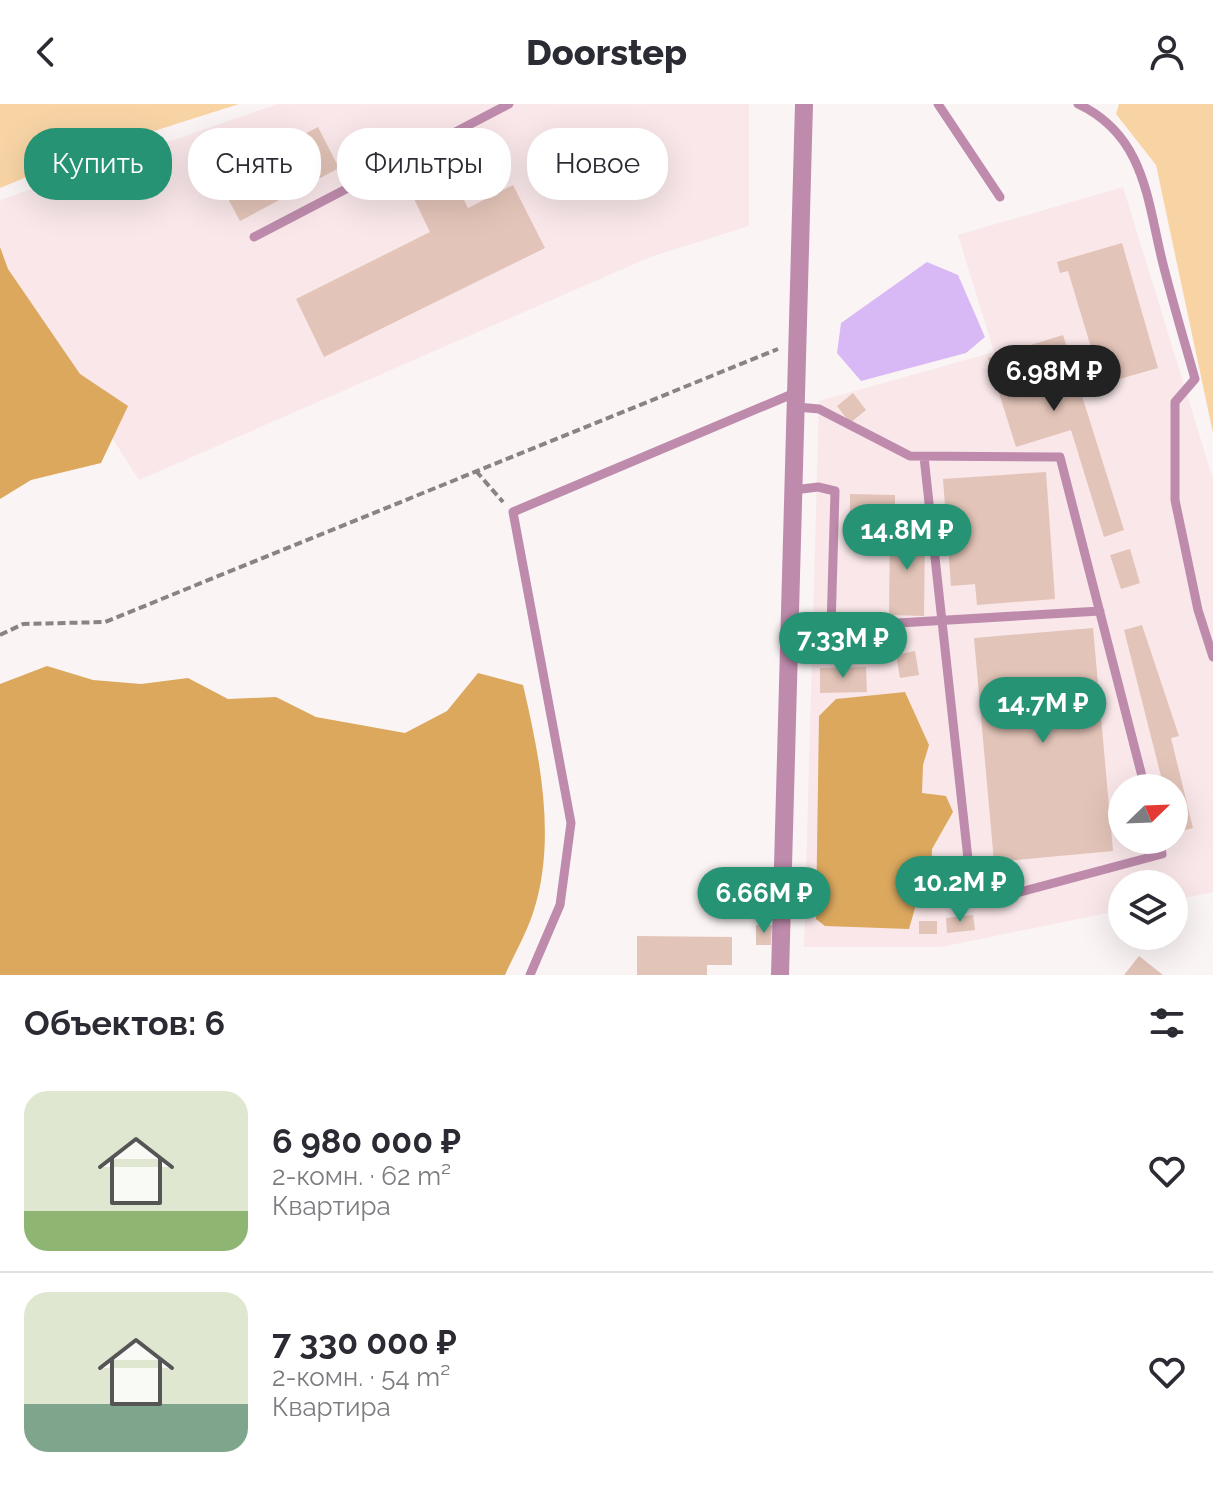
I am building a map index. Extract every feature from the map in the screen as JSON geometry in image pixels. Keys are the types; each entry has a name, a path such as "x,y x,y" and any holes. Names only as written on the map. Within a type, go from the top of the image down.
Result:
{"street":[{"path":"780,975 804,104"}],"lane":[{"path":"254,237 509,104"},
{"path":"938,104 1000,197"},
{"path":"1078,104 1097,113 1127,146 1146,182 1161,258 1195,379 1175,402 1175,500 1198,610 1213,657"},
{"path":"530,975 560,905 571,823 513,512 797,399 910,456 1060,457 1141,774"},
{"path":"924,457 969,868 994,899 1162,854"},
{"path":"794,490 818,487 835,491 831,627 1100,611"}],"path":[{"path":"0,635 23,624 105,622 798,340"},
{"path":"476,471 513,512"}],"shaded area":[{"path":"0,104 239,104 164,128 24,128 24,178 0,188"},
{"path":"278,104 749,104 749,226 650,257 139,480 0,263 0,200 24,192 24,200 172,200 172,141 188,135 188,200 321,200 321,128 208,128"},
{"path":"1119,104 1213,104 1213,433 1156,165 1116,114"},
{"path":"1123,187 1213,479 1213,892 1188,897 1188,870 1108,870 1108,913 941,947 804,947 819,401 994,352 958,235"},
{"path":"0,247 8,269 80,374 128,406 101,463 31,480 0,499"},
{"path":"927,262 958,275 985,337 966,353 861,381 837,353 841,323"},
{"path":"47,666 93,680 141,684 188,678 228,699 276,697 316,717 405,733 447,711 478,673 523,685 540,770 544,857 533,913 505,975 0,975 0,684"},
{"path":"905,692 929,745 923,765 922,793 946,796 953,812 932,849 931,877 917,901 909,929 825,926 816,919 819,716 836,699"}],"building":[{"path":"321,133 337,164 337,169 321,178"},
{"path":"513,185 545,248 324,357 296,299 430,232 415,200 464,200 468,208 484,200 511,200"},
{"path":"229,200 279,200 240,221"},
{"path":"1122,243 1158,368 1102,384 1068,271 1060,273 1057,262"},
{"path":"1063,335 1124,530 1104,537 1071,430 1016,447 988,358"},
{"path":"853,393 866,410 850,423 837,406"},
{"path":"1046,472 1055,599 977,605 975,584 951,586 943,479"},
{"path":"850,494 895,495 895,527 850,526"},
{"path":"890,529 925,530 924,616 889,615"},
{"path":"1130,549 1140,583 1121,589 1110,555"},
{"path":"1142,625 1179,736 1171,738 1180,774 1160,774 1124,630"},
{"path":"1093,628 1108,795 1108,851 994,862 974,638"},
{"path":"915,651 919,675 900,678 896,655"},
{"path":"866,667 867,692 820,693 820,668"},
{"path":"1188,808 1193,828 1188,829"},
{"path":"973,915 975,930 947,933 946,918"},
{"path":"919,921 937,921 937,934 919,934"},
{"path":"756,925 772,925 771,945 756,945"},
{"path":"637,936 732,937 732,965 707,965 707,975 637,975"},
{"path":"1139,956 1163,975 1124,975"}]}
